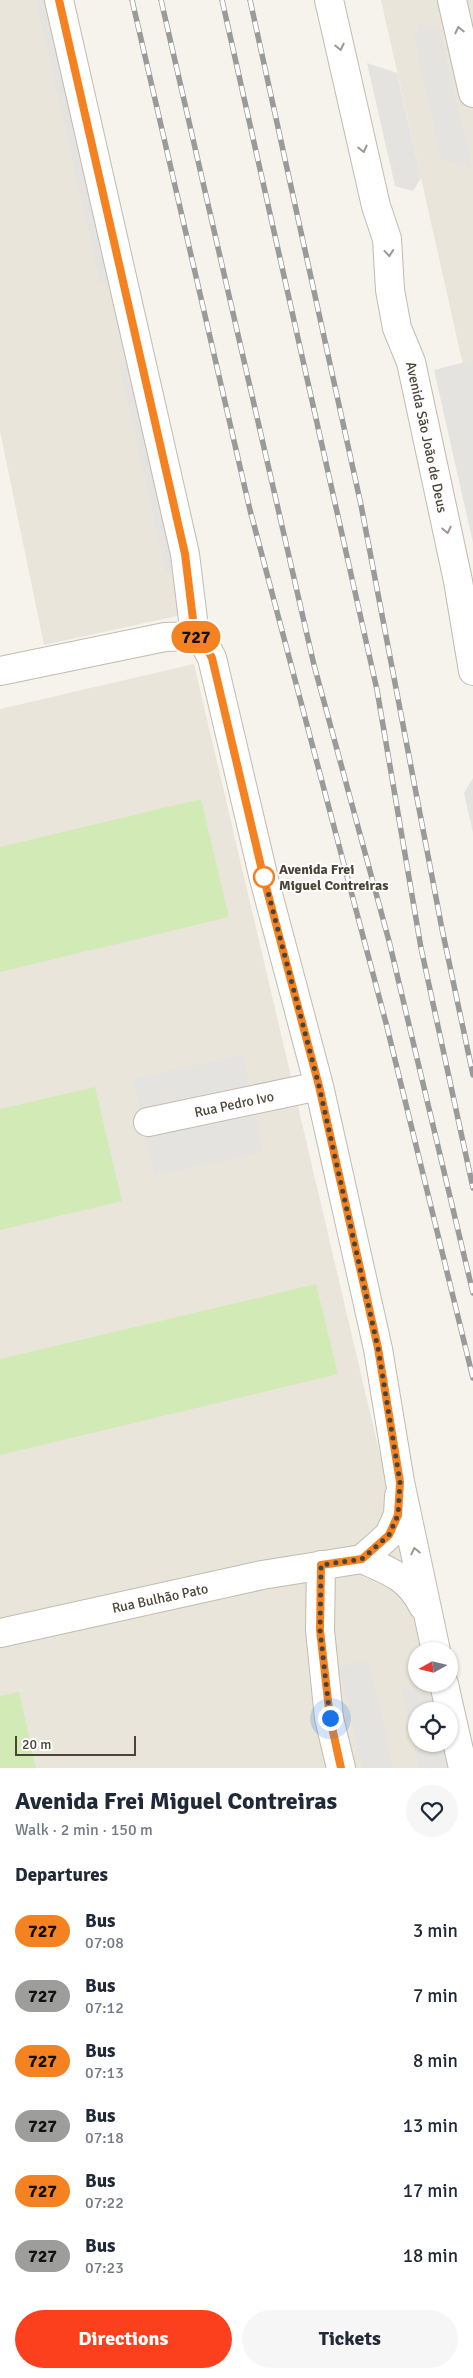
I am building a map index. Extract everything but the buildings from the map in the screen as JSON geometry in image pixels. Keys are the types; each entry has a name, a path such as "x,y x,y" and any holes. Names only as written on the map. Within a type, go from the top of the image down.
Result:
{"street":[{"path":"59,0 185,554 195,636"},
{"name":"Avenida São João de Deus","path":"329,0 376,206 387,240 390,290 397,328 411,362 458,581 473,671"},
{"path":"452,0 473,93"},
{"path":"458,581 460,590 473,606"},
{"path":"0,671 164,637 195,636 202,640 212,658 264,879 319,1086 378,1348 400,1482 434,1642"},
{"name":"Rua Pedro Ivo","path":"148,1122 319,1086"},
{"path":"362,1559 389,1535 398,1515 400,1482"},
{"path":"341,1768 330,1718 320,1630 321,1565 362,1559 399,1576 417,1593 428,1616"},
{"name":"Rua Bulhão Pato","path":"0,1633 262,1574 321,1565"},
{"path":"446,1692 463,1768"}],"shaded area":[{"path":"0,0 44,0 186,614 44,645 0,431"},
{"path":"36,0 48,0 112,280 100,283"},
{"path":"381,0 473,0 473,410 421,178"},
{"path":"420,23 440,29 472,168 441,159 414,37"},
{"path":"367,63 397,73 421,178 413,191 395,186"},
{"path":"473,360 473,543 434,370"},
{"path":"130,362 177,569 166,572 119,364"},
{"path":"194,664 388,1489 421,1642 408,1642 408,1692 432,1692 434,1702 408,1702 408,1752 427,1752 448,1768 0,1768 0,709"},
{"path":"473,778 473,833 464,793"},
{"path":"243,1055 263,1152 154,1175 133,1079"},
{"path":"369,1660 393,1768 362,1768 339,1667"},
{"path":"401,1686 408,1688 408,1692 418,1692 433,1697 434,1702 408,1702 408,1718"},
{"path":"415,1752 446,1752 450,1768 419,1768"}],"green space":[{"path":"201,799 229,917 0,972 0,847"},
{"path":"95,1087 122,1201 0,1230 0,1109"},
{"path":"316,1284 338,1374 0,1455 0,1359"},
{"path":"19,1692 36,1768 0,1768 0,1696"}],"railway":[{"path":"132,0 250,510 386,1023 473,1378"},
{"path":"161,0 314,665 389,941 473,1293"},
{"path":"222,0 377,690 421,948 473,1188"},
{"path":"250,0 361,505 442,929 473,1075"}],"bus line":[{"name":"727","path":"59,0 185,554 195,636 202,640 209,649 212,658 264,879 308,1038 378,1348 400,1482 398,1515 389,1535 378,1547 362,1559 321,1565 320,1630 330,1718 341,1768"}],"place":[{"name":"Avenida Frei Miguel Contreiras","path":"264,877"}],"route":[{"path":"264,877 308,1038 378,1348 400,1482 398,1515 389,1535 378,1547 362,1559 321,1565 320,1630 330,1718"}]}
